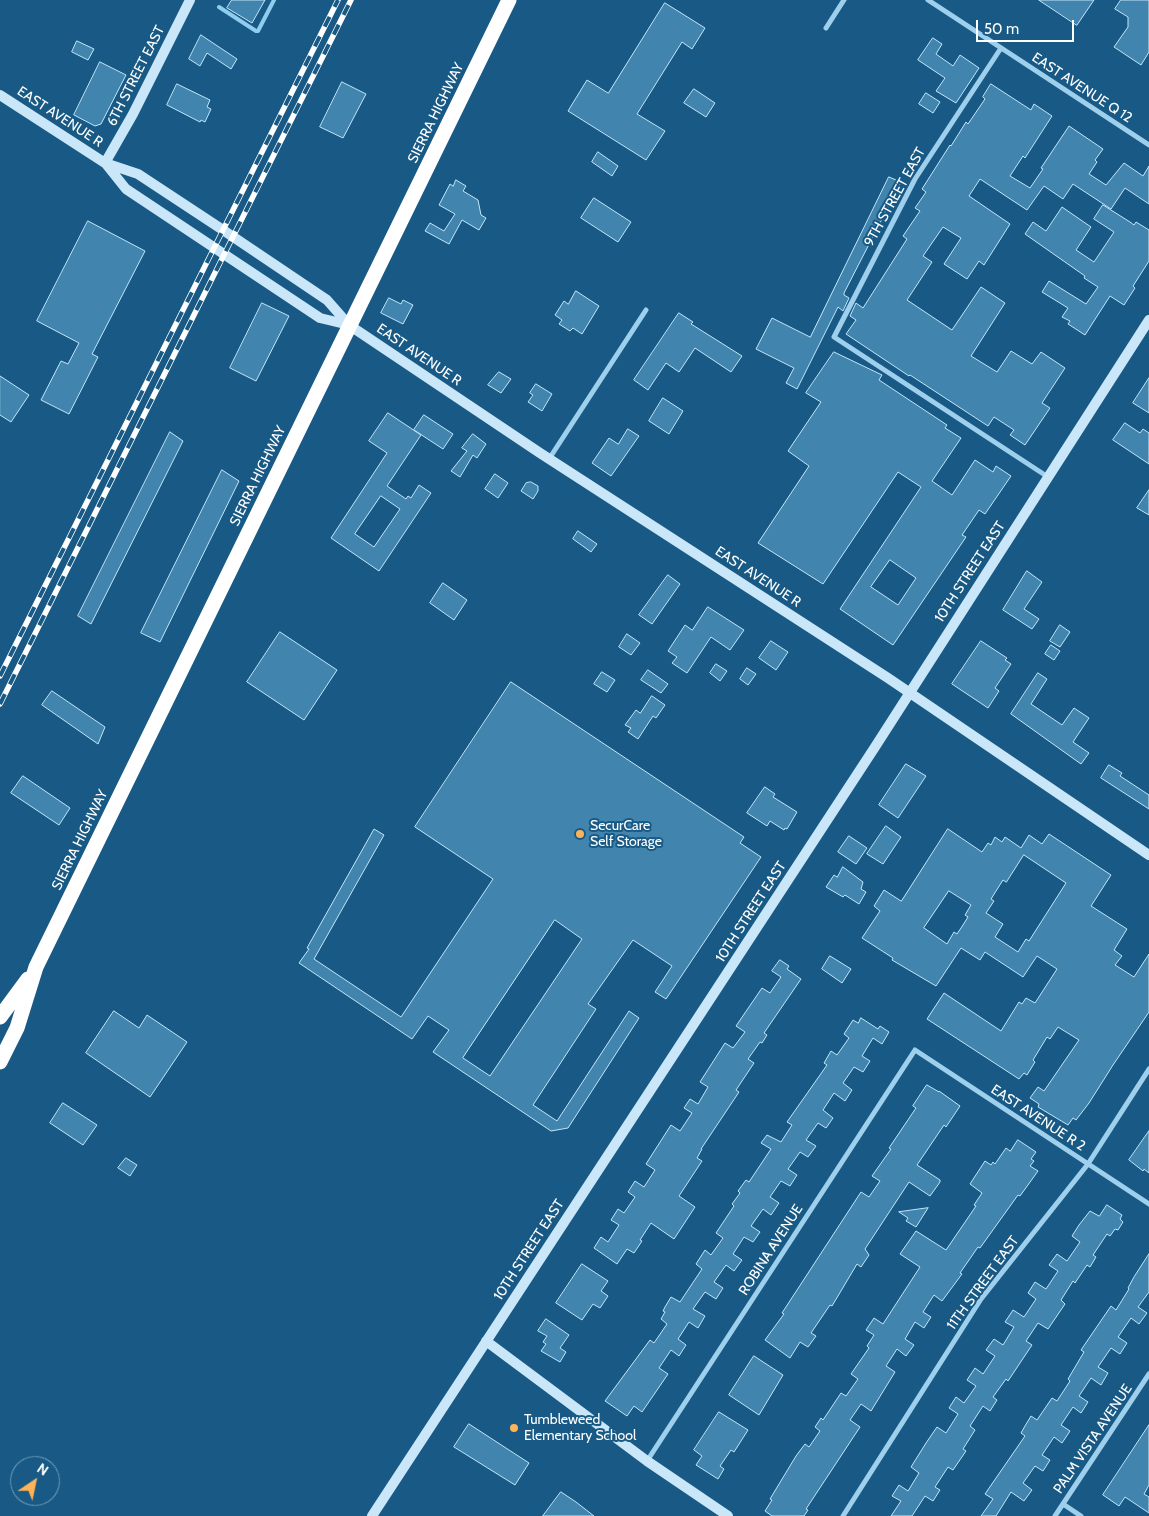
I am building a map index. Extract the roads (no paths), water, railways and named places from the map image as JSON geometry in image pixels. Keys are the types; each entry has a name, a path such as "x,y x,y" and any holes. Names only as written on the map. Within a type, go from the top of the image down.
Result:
{"highway":[{"name":"SIERRA HIGHWAY","path":"0,1062 17,1028 36,967 509,0"},
{"name":"SIERRA HIGHWAY","path":"0,1018 36,967"}],"main road":[{"name":"6TH STREET EAST","path":"105,163 133,114 190,0"},
{"name":"EAST AVENUE R","path":"0,95 105,163 138,174 233,236 327,300 349,325 549,459 909,692 1149,854"},
{"name":"EAST AVENUE R","path":"105,163 126,189 320,318 349,325"},
{"name":"10TH STREET EAST","path":"372,1516 875,747 1149,320"},
{"path":"486,1341 647,1461 728,1516"}],"street":[{"path":"826,28 844,0"},
{"name":"EAST AVENUE Q 12","path":"928,0 1149,145"},
{"name":"9TH STREET EAST","path":"1001,48 915,179 834,337 1048,476"},
{"path":"549,459 646,310"},
{"name":"EAST AVENUE R 2","path":"915,1050 1149,1204"},
{"name":"ROBINA AVENUE","path":"647,1461 915,1050"},
{"name":"11TH STREET EAST","path":"843,1516 981,1300 1088,1164 1149,1069"},
{"name":"PALM VISTA AVENUE","path":"1055,1516 1149,1374"},
{"path":"1062,1504 1081,1516"}],"waterway":[{"path":"219,7 258,31 274,0"}],"railway":[{"path":"0,676 338,0"},
{"path":"0,704 351,0"}],"place":[{"name":"SecurCare Self Storage","path":"580,834"},
{"name":"Tumbleweed Elementary School","path":"514,1428"}]}
